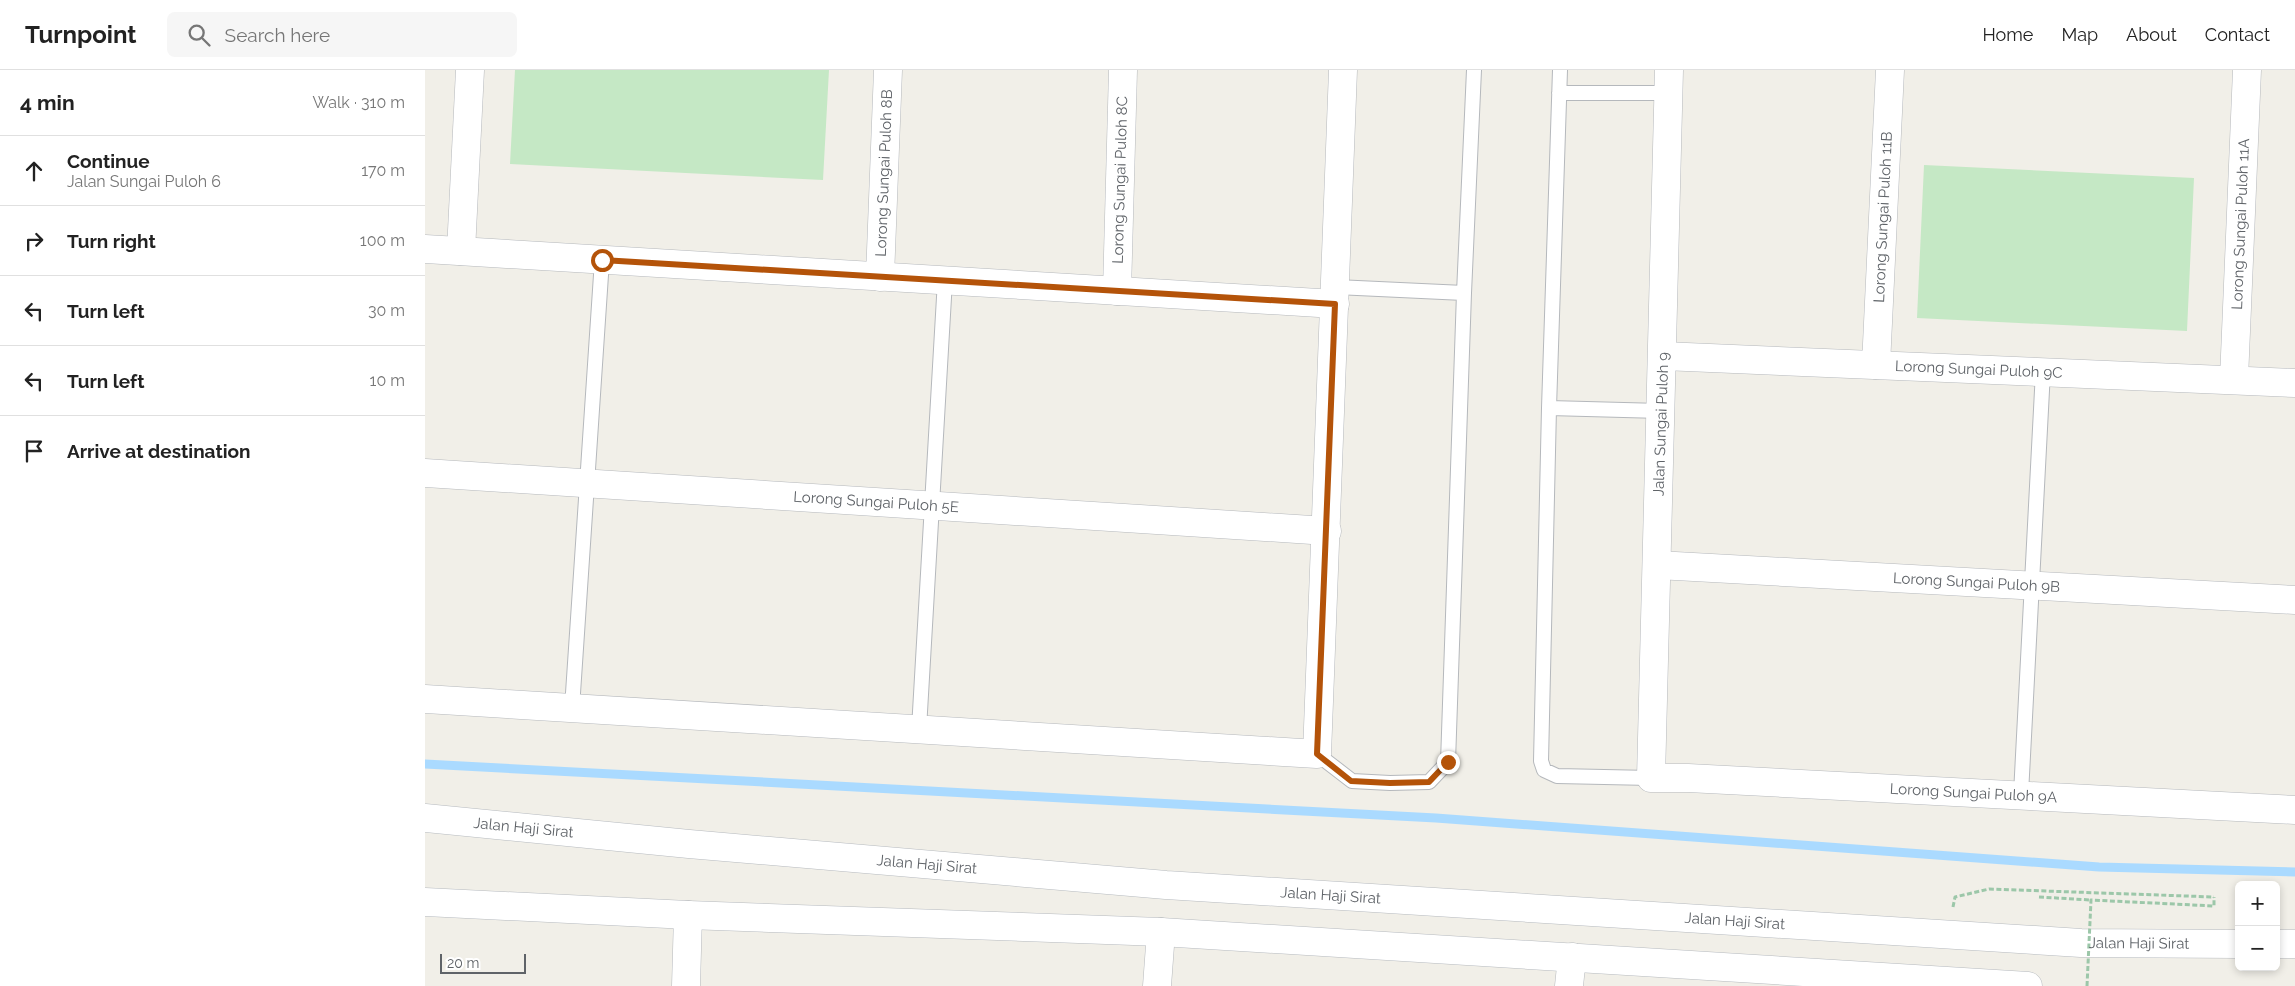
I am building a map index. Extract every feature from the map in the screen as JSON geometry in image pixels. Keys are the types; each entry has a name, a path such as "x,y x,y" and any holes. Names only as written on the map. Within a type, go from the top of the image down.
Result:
{"street":[{"path":"461,252 470,70"},
{"name":"Lorong Sungai Puloh 8B","path":"880,277 888,70"},
{"name":"Lorong Sungai Puloh 8C","path":"1117,291 1123,70"},
{"path":"425,699 1317,754 1327,531 1343,70"},
{"name":"Lorong Sungai Puloh 11B","path":"1877,365 1890,70"},
{"name":"Lorong Sungai Puloh 11A","path":"2234,379 2247,70"},
{"name":"Jalan Sungai Puloh 9","path":"1651,778 1669,82"},
{"path":"425,249 1117,291 1335,296"},
{"name":"Lorong Sungai Puloh 9C","path":"1663,356 2295,382"},
{"name":"Lorong Sungai Puloh 5E","path":"425,473 1327,531"},
{"name":"Lorong Sungai Puloh 9B","path":"1657,565 2295,600"},
{"name":"Lorong Sungai Puloh 9A","path":"1651,778 1688,778 2021,794 2295,810"},
{"name":"Jalan Haji Sirat","path":"425,818 689,844 1166,885 2081,943 2235,944"},
{"path":"425,898 461,904"},
{"path":"425,902 688,915 1161,932 1572,957 1943,984 2028,986"},
{"path":"686,986 688,915"},
{"path":"1157,986 1161,932"},
{"path":"2280,944 2295,944"},
{"path":"1569,986 1572,957"}],"lane":[{"path":"1317,754 1351,781 1429,782 1448,762 1463,293 1473,70"},
{"path":"1560,70 1549,408 1541,760 1544,770 1557,776 1651,778"},
{"path":"1559,93 1669,82"},
{"path":"572,708 602,260"},
{"path":"919,729 945,280"},
{"path":"1335,296 1463,293"},
{"path":"2021,794 2043,372"},
{"path":"1549,408 1661,411"}],"path":[{"path":"1948,934 1955,897 1989,889 2214,897 2214,906 2039,897"},
{"path":"2087,986 2091,900"}],"green space":[{"path":"515,70 829,70 823,180 510,164"},
{"path":"1924,165 2194,178 2187,331 1917,318"}],"waterway":[{"path":"425,764 1436,818 2099,867 2295,872"}],"route":[{"path":"602,260 1335,304 1317,754 1351,781 1429,782 1448,762"}]}
